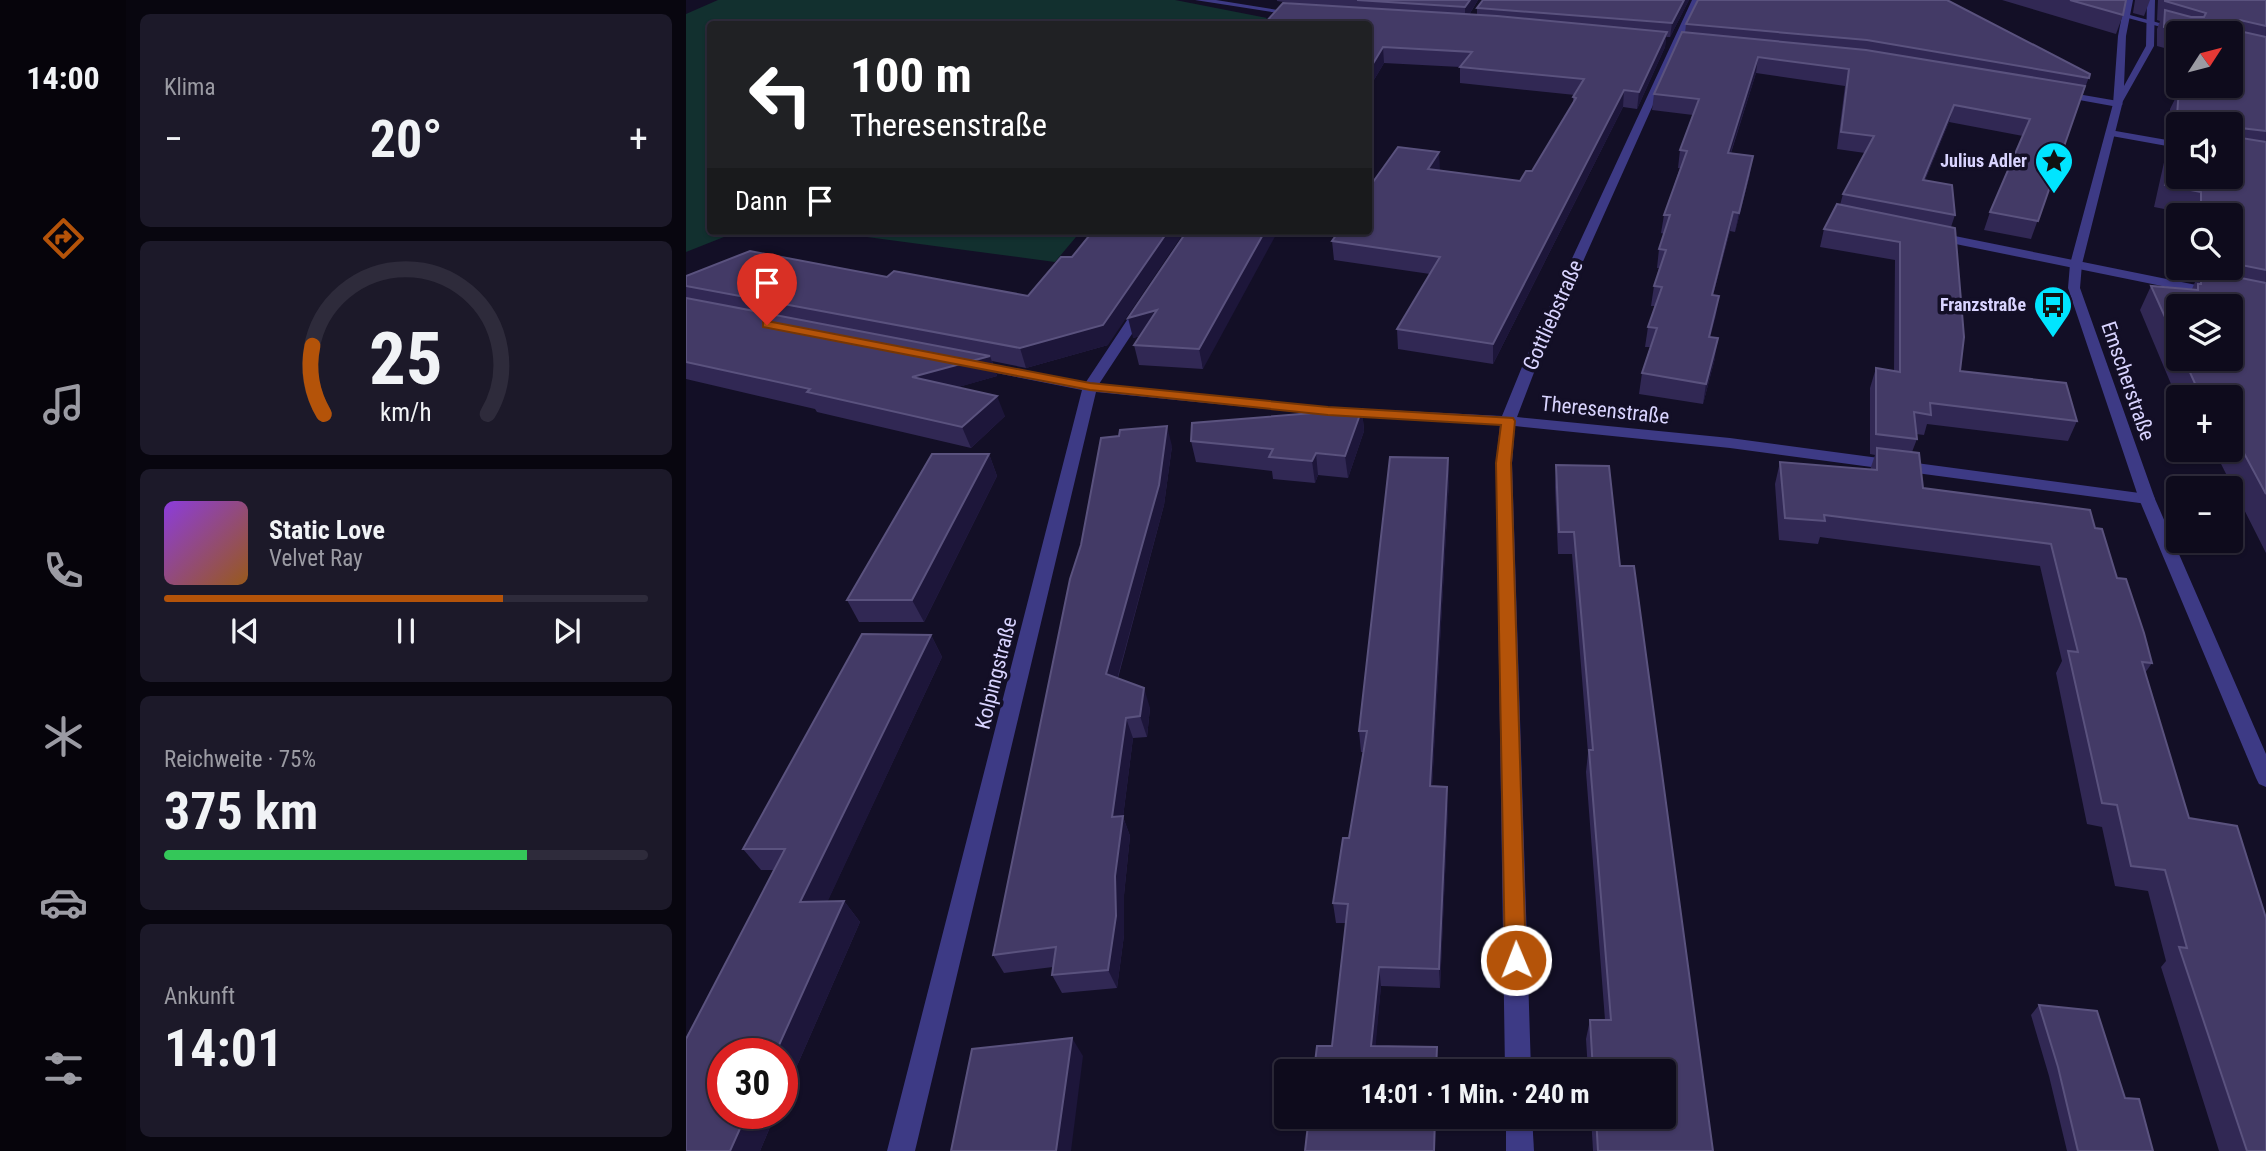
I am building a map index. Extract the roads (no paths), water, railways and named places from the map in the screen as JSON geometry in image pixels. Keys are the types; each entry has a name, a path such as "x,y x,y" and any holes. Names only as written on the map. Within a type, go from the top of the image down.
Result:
{"street":[{"path":"1199,0 1314,15"},
{"name":"Gottliebstraße","path":"1518,1059 1504,463 1508,421 1531,362 1696,0"},
{"path":"2066,0 2166,26"},
{"name":"Emscherstraße","path":"2129,0 2122,36 2118,104 2076,264 2074,288 2147,499 2266,778"},
{"name":"Emscherstraße","path":"2118,104 2150,46 2151,0"},
{"path":"2051,93 2118,104"},
{"path":"2110,133 2166,143"},
{"path":"1920,233 2220,294"},
{"name":"Kolpingstraße","path":"901,1151 1090,387 1149,298"},
{"name":"Theresenstraße","path":"955,361 1090,387 1328,411 1508,421 1730,443 2147,499"},
{"path":"1519,1129 1520,1151"}],"place":[{"name":"Julius Adler","path":"2054,195"},
{"name":"Franzstraße","path":"2053,339"}]}
